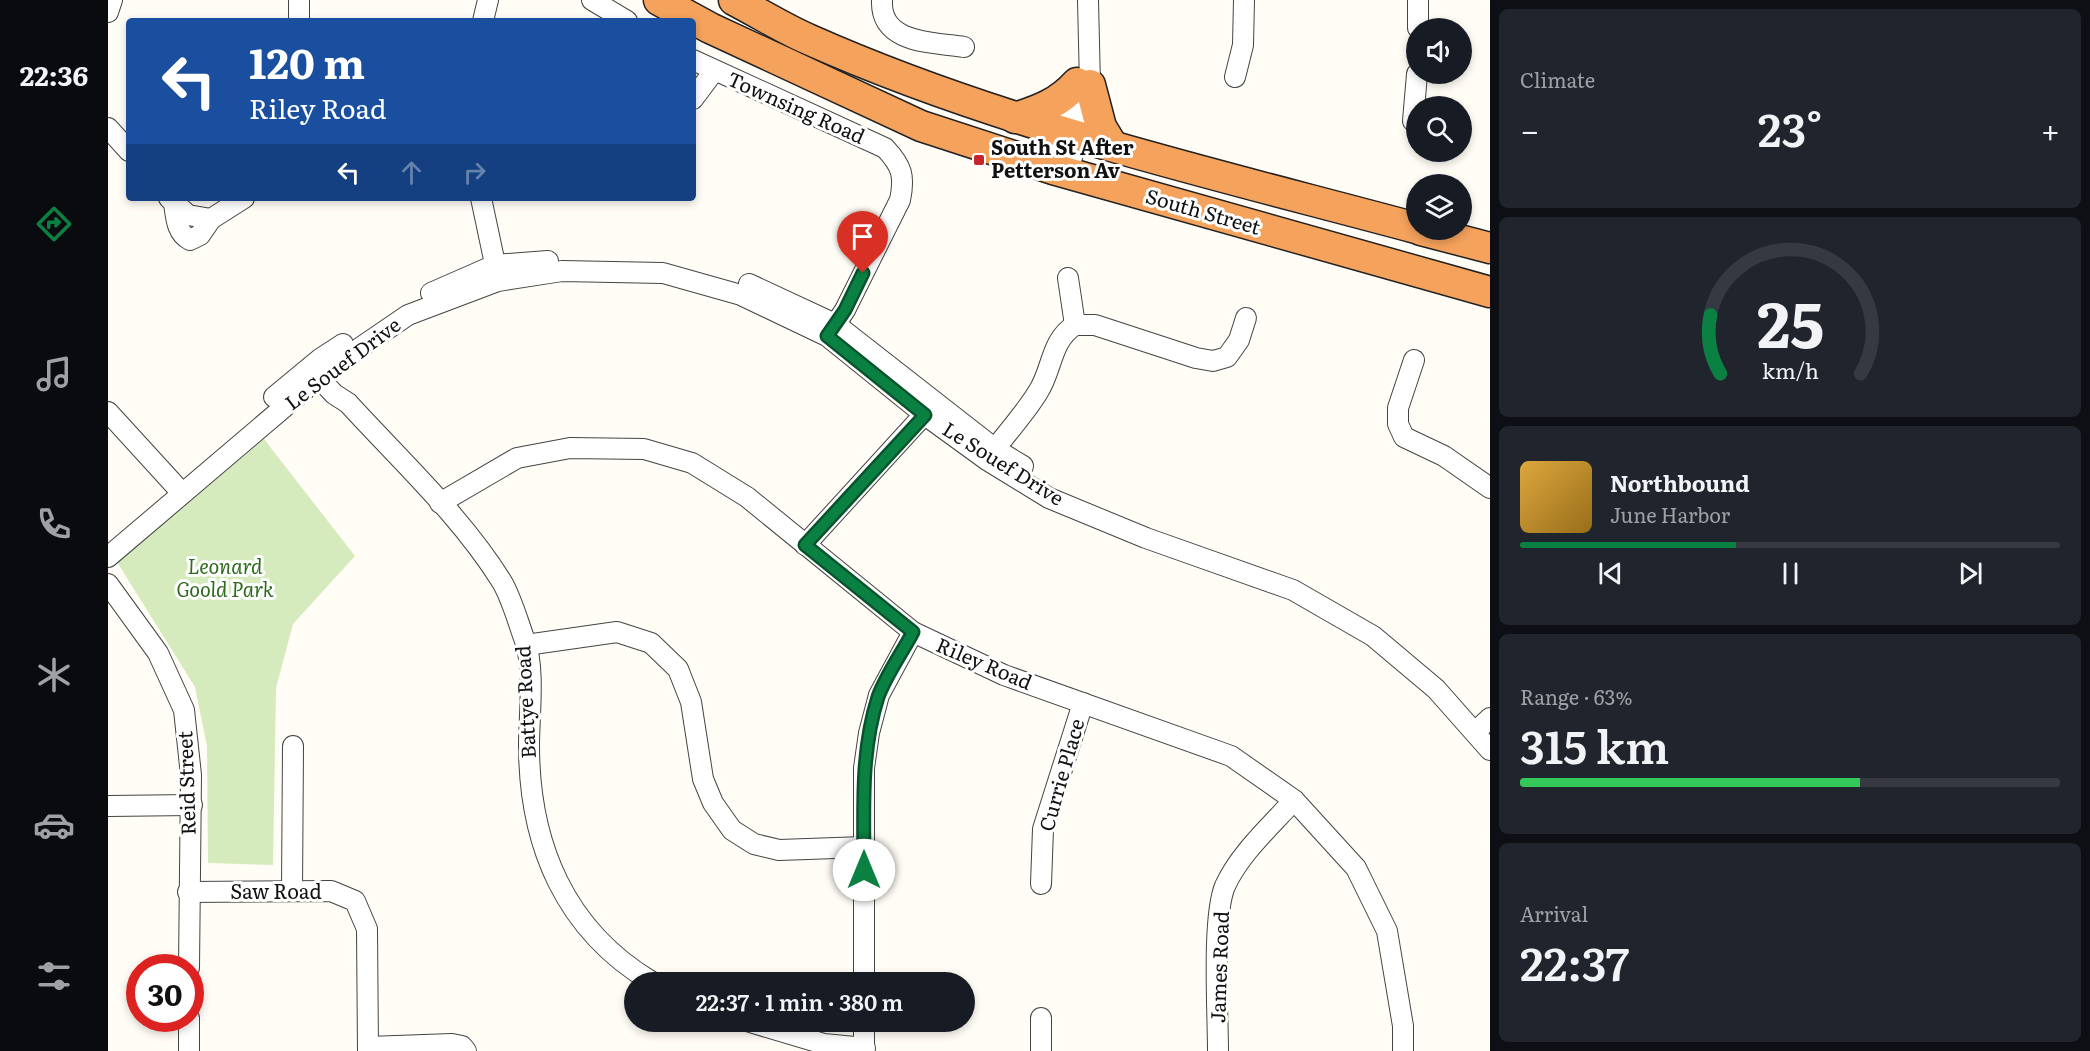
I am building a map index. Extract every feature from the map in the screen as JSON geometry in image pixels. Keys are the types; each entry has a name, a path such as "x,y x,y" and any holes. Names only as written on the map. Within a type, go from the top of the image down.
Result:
{"highway":[{"name":"South Street","path":"659,0 692,18"},
{"name":"South Street","path":"734,0 808,40 1015,118 1406,225"},
{"name":"South Street","path":"696,20 921,126 1060,171 1490,292"},
{"path":"1015,118 1042,110 1062,99 1085,76 1101,127 1112,146"},
{"path":"1459,240 1490,248"}],"street":[{"path":"108,12 112,0"},
{"path":"299,0 299,18"},
{"path":"484,18 488,0"},
{"path":"592,0 622,18"},
{"path":"882,0 884,17 891,29 903,36 964,47"},
{"path":"1060,171 1085,76 1088,0"},
{"path":"1235,77 1243,45 1244,0"},
{"path":"1418,0 1418,18"},
{"name":"Townsing Road","path":"696,62 885,148 896,159 904,180 900,200 831,330"},
{"path":"696,95 714,71"},
{"path":"108,128 126,148"},
{"path":"173,201 188,215 211,219 239,201"},
{"path":"482,201 497,273"},
{"name":"Le Souef Drive","path":"108,540 177,488 319,368 408,315 497,273 562,271 663,273 741,295 831,330 991,454 1055,487 1151,529 1298,582 1377,629 1444,682 1486,732"},
{"path":"1068,278 1075,325"},
{"path":"991,454 1040,390 1058,341 1064,332 1075,325 1095,325 1213,361 1227,357 1239,339 1246,318"},
{"path":"1414,360 1398,408 1398,424 1404,436 1444,456 1490,488"},
{"name":"Battye Road","path":"319,368 334,394 348,403 440,503 473,542 503,584 526,645 530,681 529,773 536,820 548,859 562,892 588,929 622,964 635,972"},
{"path":"805,545 930,409"},
{"path":"108,412 177,488"},
{"name":"Riley Road","path":"440,503 517,458 570,448 644,449 692,463 747,497 913,632 1004,675 1231,756 1294,800 1356,868 1387,931 1403,1026 1403,1051"},
{"name":"Le Souef Drive","path":"108,557 177,488"},
{"name":"Reid Street","path":"108,584 158,653 184,710 192,805 188,892 189,954"},
{"path":"526,645 617,632 651,643 678,669 691,702 703,779 713,803 732,830 754,844 779,850 864,847"},
{"path":"864,972 864,768 868,733 879,694 913,632"},
{"name":"Currie Place","path":"1041,884 1043,829 1083,704"},
{"path":"292,890 293,746"},
{"name":"James Road","path":"1218,1051 1219,919 1224,888 1236,866 1294,800"},
{"path":"108,806 192,805"},
{"name":"Saw Road","path":"188,892 332,891 355,901 367,929 368,1049"},
{"path":"1041,1017 1041,1051"},
{"path":"189,1032 189,1051"},
{"path":"784,1032 824,1044 864,1050 864,1032"},
{"path":"368,1049 452,1044 462,1046 466,1051"}],"green space":[{"name":"Leonard Goold Park","path":"264,439 355,556 293,624 276,688 273,865 208,863 207,746 195,687 117,562"}],"place":[{"name":"South St After Petterson Av","path":"979,160"}],"route":[{"path":"863,273 845,310 827,336 925,415 805,545 913,632 879,694 868,733 864,768 864,870"}]}
